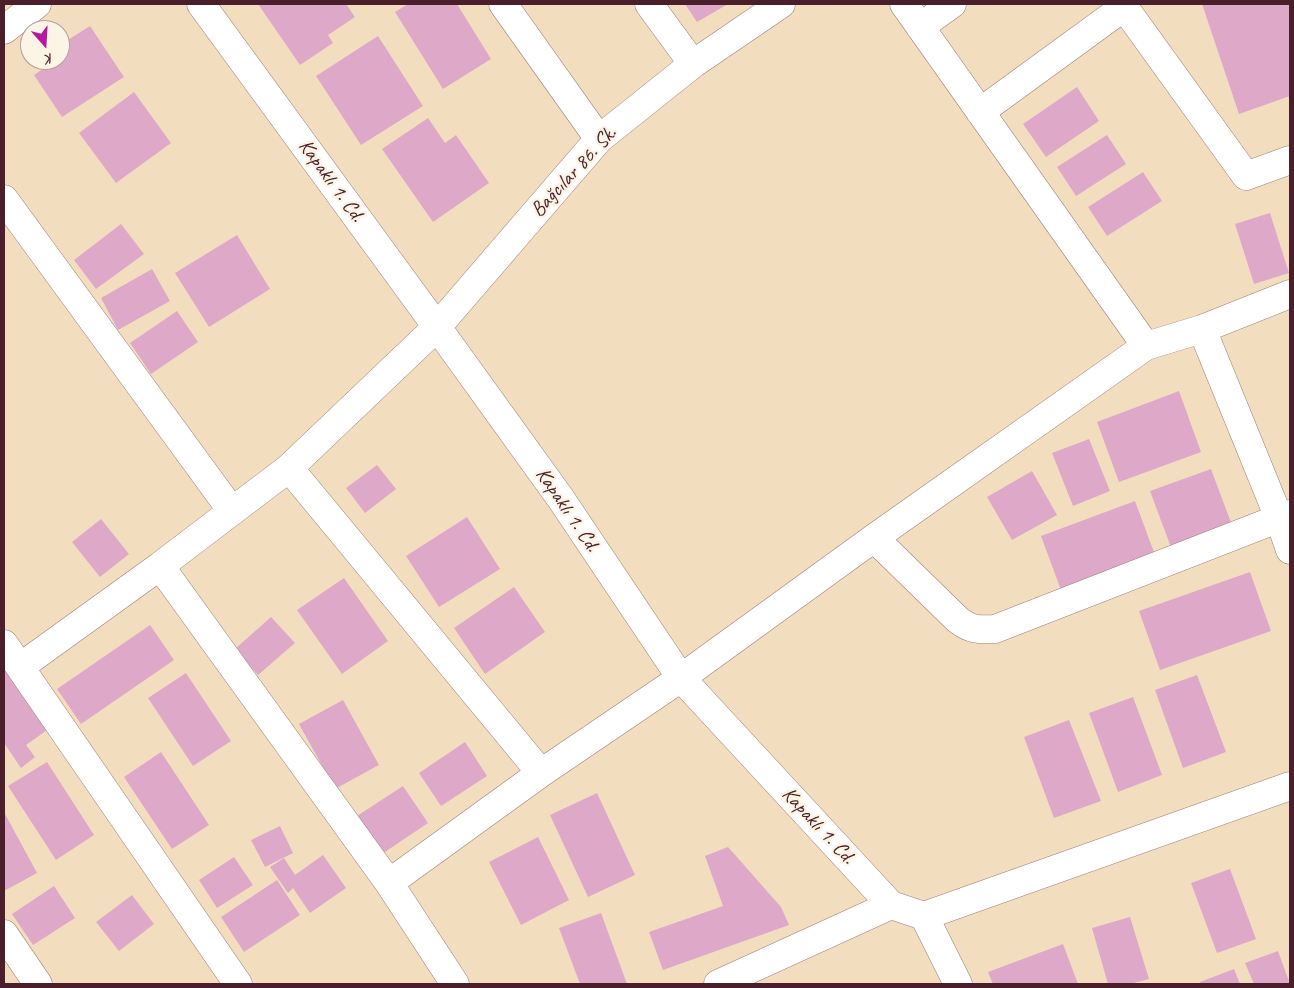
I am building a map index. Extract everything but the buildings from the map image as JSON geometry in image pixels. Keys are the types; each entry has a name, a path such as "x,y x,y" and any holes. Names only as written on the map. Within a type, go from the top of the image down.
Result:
{"street":[{"path":"4,30 37,4"},
{"name":"Kapaklı 1. Cd.","path":"201,4 561,499 681,678 890,905 924,916"},
{"path":"503,4 599,139"},
{"path":"649,4 693,64"},
{"name":"Bağcılar 86. Sk.","path":"20,667 160,566 289,468 437,327 599,139 693,64 780,4"},
{"path":"904,4 1146,346"},
{"path":"920,27 952,4"},
{"path":"980,112 1123,5 1246,176 1290,160"},
{"path":"4,200 232,511"},
{"path":"388,883 541,773 681,678 874,538 1146,346 1202,329 1290,294"},
{"path":"1202,329 1285,516 1290,550"},
{"path":"289,468 541,773"},
{"path":"874,538 958,620 967,626 981,630 995,629 1285,516"},
{"path":"160,566 388,883 455,984"},
{"path":"4,644 227,981"},
{"path":"958,984 924,916 1290,786"},
{"path":"718,984 890,905"},
{"path":"4,934 38,984"}]}
